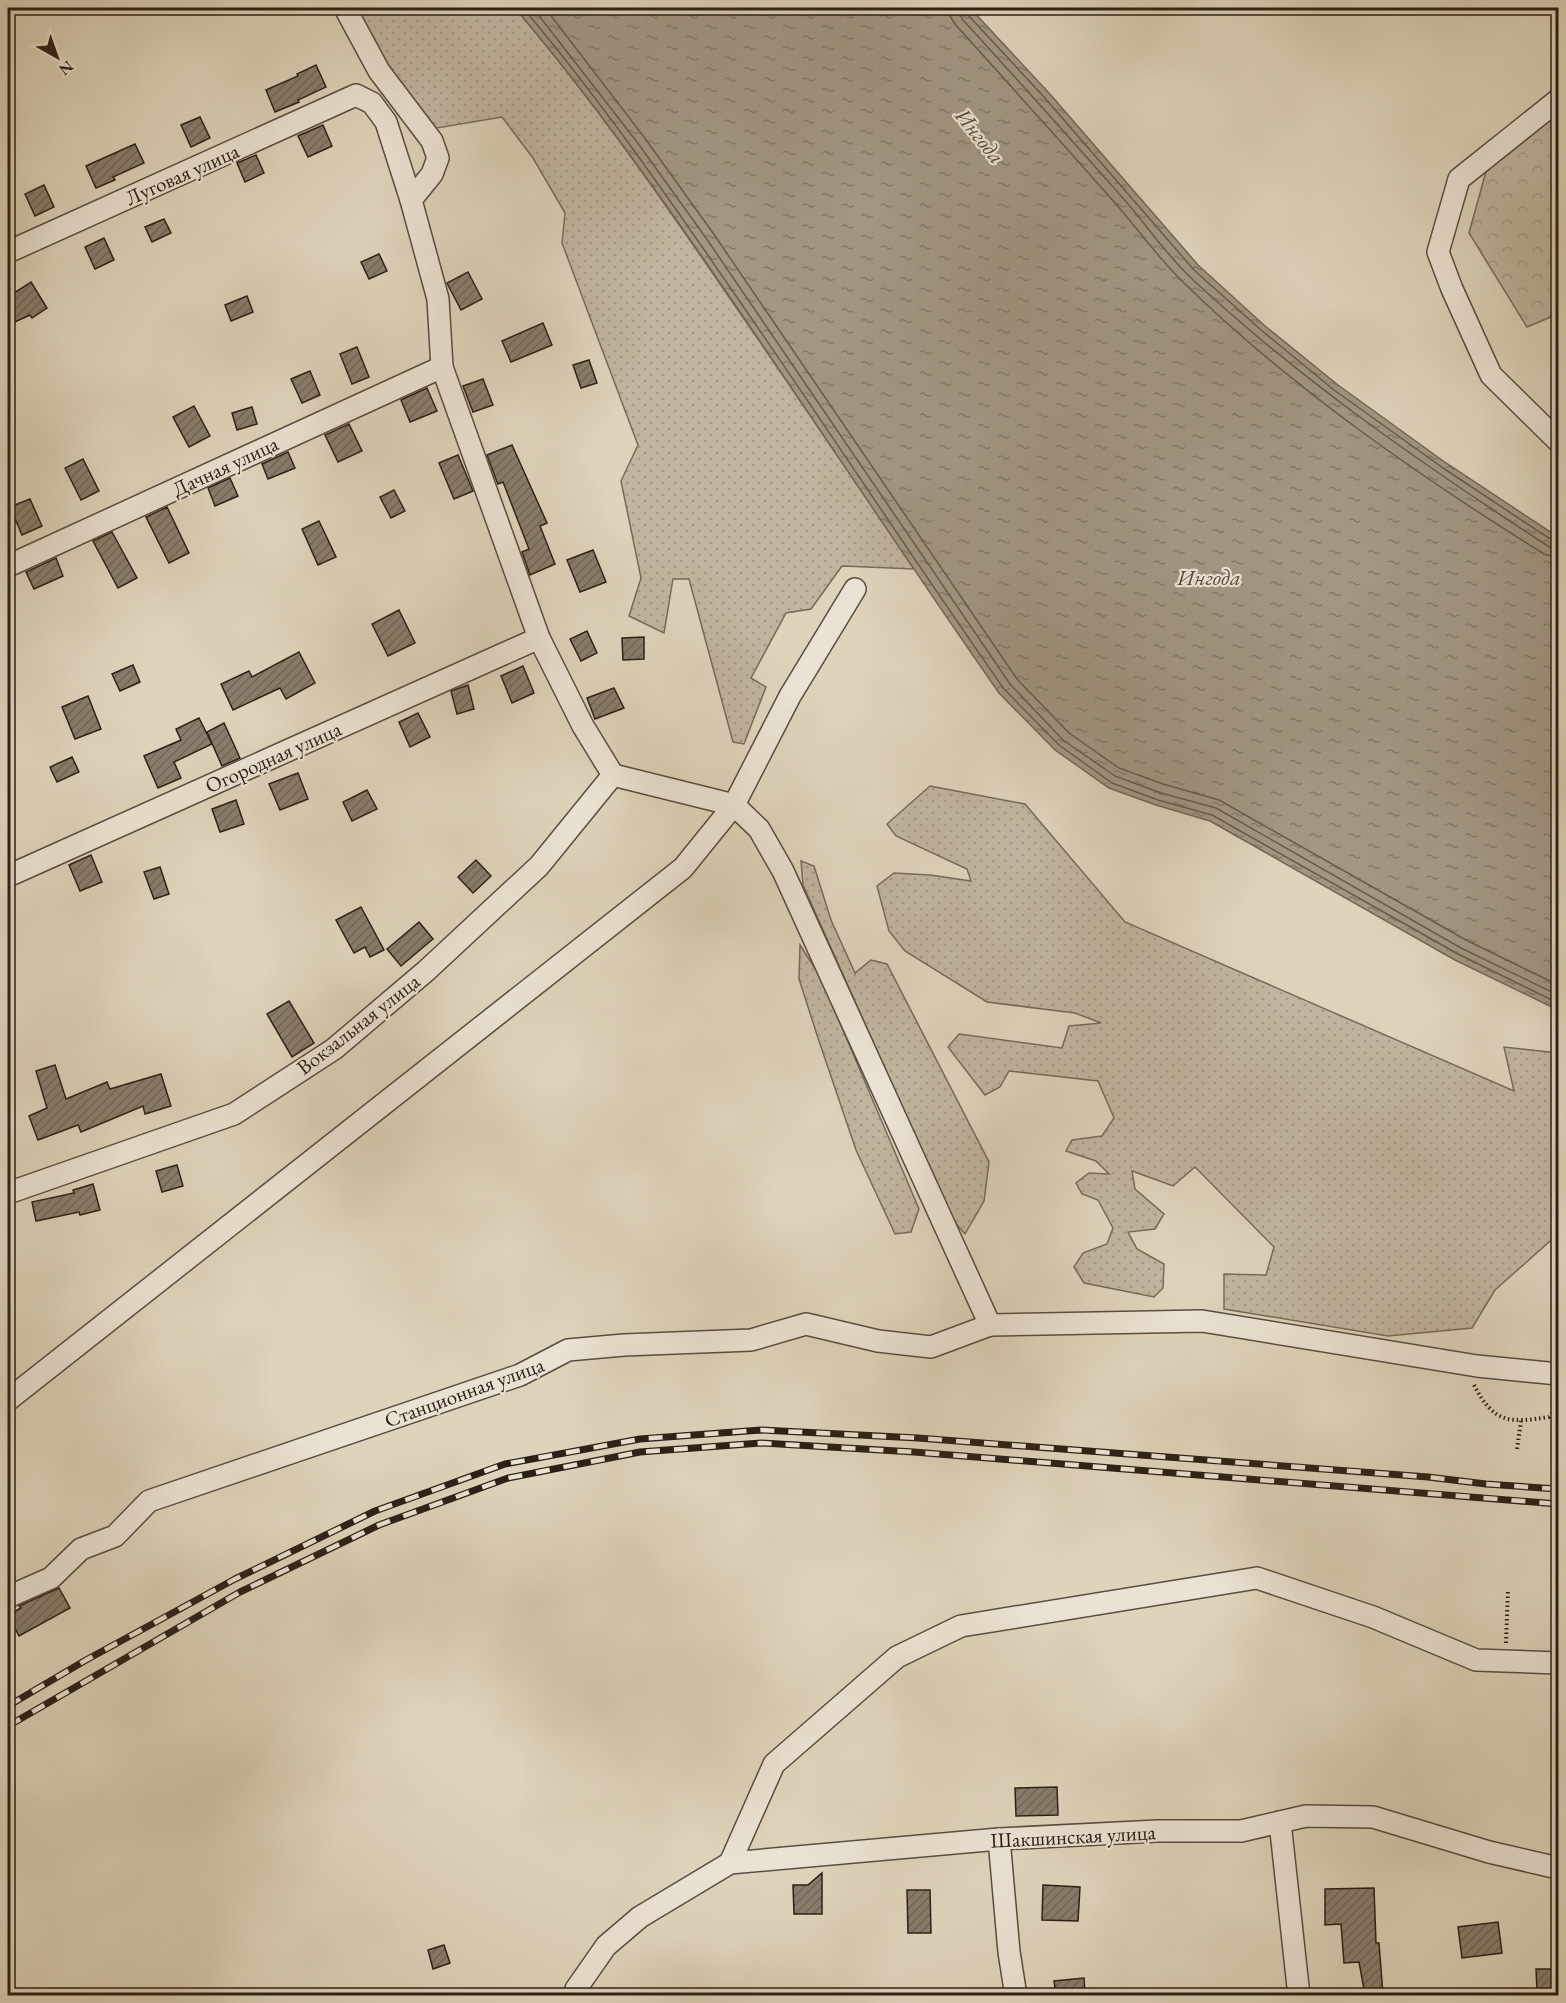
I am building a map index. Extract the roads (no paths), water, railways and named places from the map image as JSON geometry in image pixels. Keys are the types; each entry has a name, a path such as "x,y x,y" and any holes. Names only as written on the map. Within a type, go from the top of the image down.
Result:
{"street":[{"path":"345,8 379,71 432,141 438,158 432,174 411,200 438,299 442,367 539,638 583,726 613,775 734,805 759,829 783,871 990,1325"},
{"name":"Луговая улица","path":"8,252 356,95 372,103 386,122 411,200"},
{"path":"1558,99 1459,179 1438,252 1491,375 1558,441"},
{"name":"Дачная улица","path":"8,566 442,367"},
{"path":"8,1400 683,868 734,805 790,696 855,589"},
{"name":"Огородная улица","path":"8,876 539,638"},
{"name":"Вокзальная улица","path":"8,1193 234,1114 334,1049 426,971 539,867 613,775"},
{"name":"Станционная улица","path":"8,1597 51,1578 81,1549 115,1536 149,1501 520,1376 568,1350 624,1345 751,1340 806,1324 878,1341 931,1347 990,1325 1202,1321 1463,1363 1558,1374"},
{"path":"730,1863 774,1764 897,1657 961,1626 1257,1578 1373,1617 1476,1660 1558,1663"},
{"name":"Шакшинская улица","path":"575,1995 576,1989 606,1946 640,1917 730,1863 999,1839 1157,1831 1241,1832 1306,1816 1373,1817 1489,1852 1558,1868"},
{"path":"1280,1822 1299,1995"},
{"path":"999,1839 1009,1952 1016,1995"}],"water":[{"name":"Ингода","path":"515,8 970,8 1049,93 1198,265 1265,326 1338,385 1446,463 1558,537 1558,1010 1455,960 1210,821 1109,788 1055,750 999,693 682,227 601,116"}],"railway":[{"path":"8,1706 86,1660 235,1579 375,1511 505,1464 640,1439 761,1430 918,1438 1558,1489"},
{"path":"8,1726 240,1592 379,1525 508,1478 640,1452 761,1443 914,1452 1558,1504"}]}
